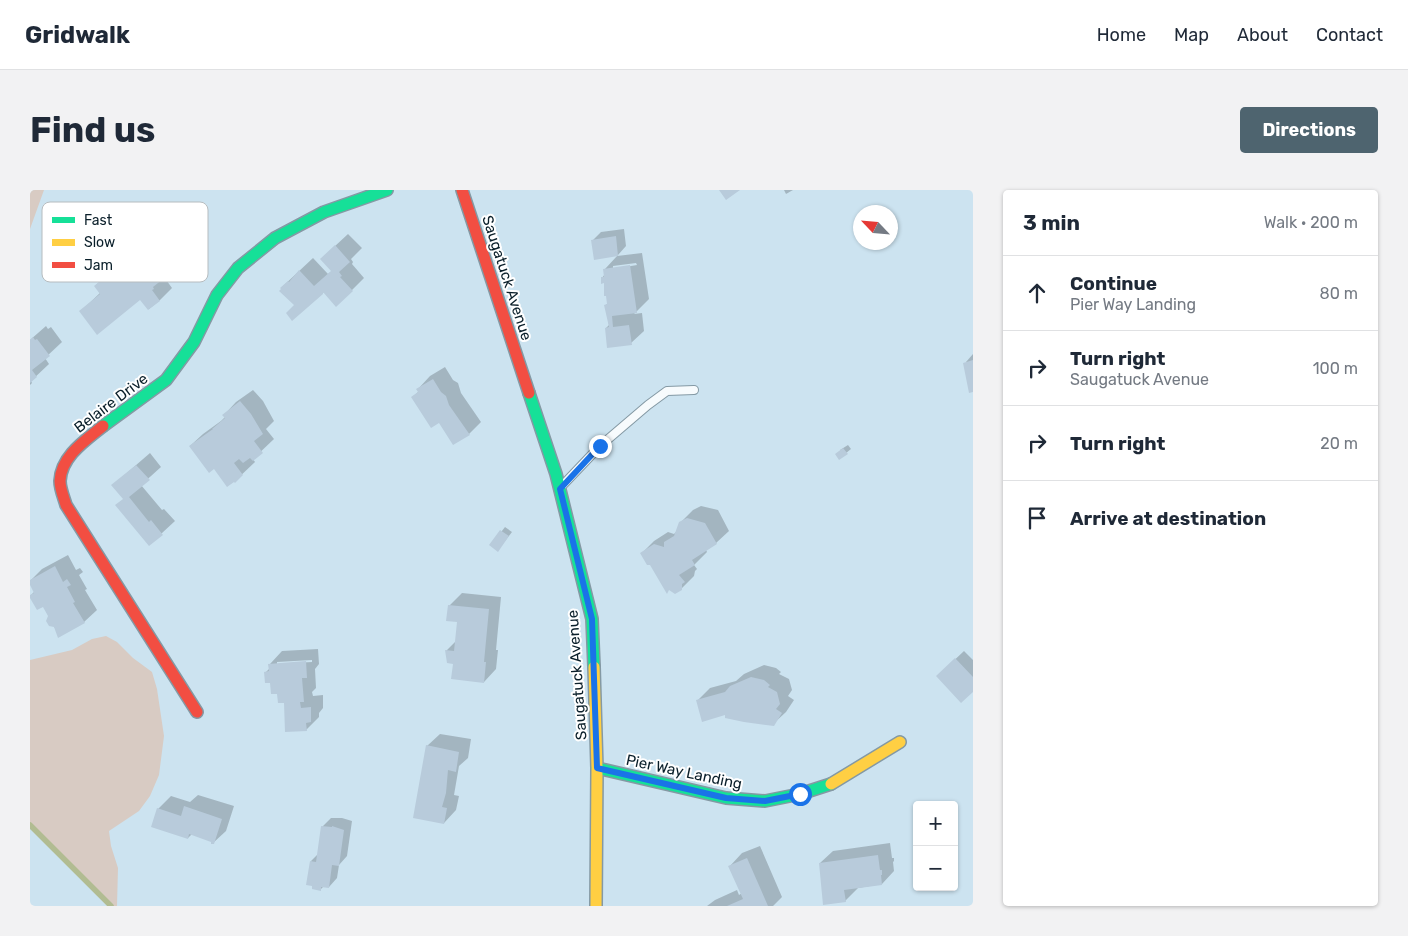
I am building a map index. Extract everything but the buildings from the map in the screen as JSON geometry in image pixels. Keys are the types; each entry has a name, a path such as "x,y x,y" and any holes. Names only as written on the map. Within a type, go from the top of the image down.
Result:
{"street":[{"name":"Belaire Drive","path":"197,712 66,505 60,482 64,466 74,451 115,416 166,380 194,342 218,295 238,268 275,238 316,216 387,190"},
{"name":"Saugatuck Avenue","path":"462,190 560,489 592,619 597,768 596,906"},
{"name":"Pier Way Landing","path":"597,768 726,798 765,801 800,794 830,785 900,742"}],"lane":[{"path":"560,489 600,446 648,405 667,392 694,390"}],"shaded area":[{"path":"30,190 44,190 30,229"},
{"path":"106,636 117,642 133,658 152,672 157,689 164,736 159,775 150,796 139,811 109,831 111,846 118,868 117,906 111,906 30,825 30,660 72,650 92,639"}],"waterway":[{"path":"30,825 111,906"}],"traffic: fast":[{"path":"103,426 166,380 194,342 217,295 238,268 275,238 324,212 387,190"},
{"path":"529,393 556,474 592,619 594,667"},
{"path":"597,768 726,798 765,801 800,794 831,784"}],"traffic: slow":[{"path":"594,667 597,768 596,906"},
{"path":"831,784 900,742"}],"traffic: jam":[{"path":"462,190 529,393"},
{"path":"103,426 82,443 70,456 61,472 61,490 66,505 197,712"}],"route":[{"path":"600,446 560,489 592,619 597,768 726,798 765,801 800,794"}]}
